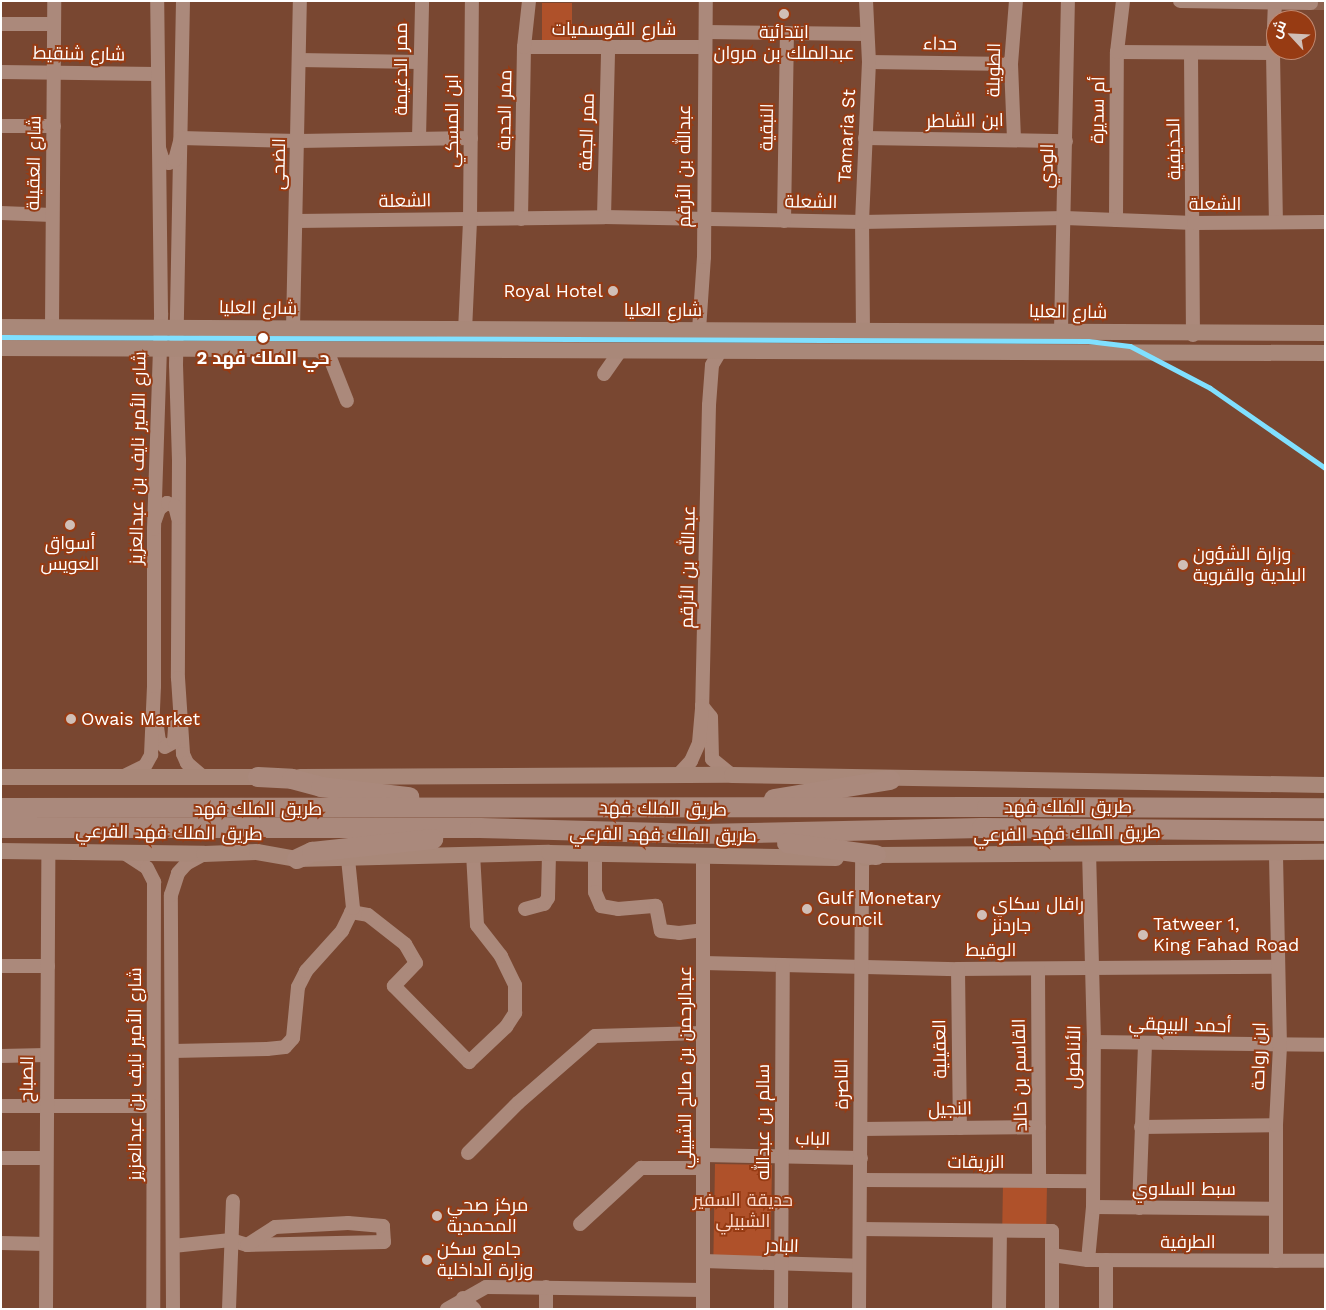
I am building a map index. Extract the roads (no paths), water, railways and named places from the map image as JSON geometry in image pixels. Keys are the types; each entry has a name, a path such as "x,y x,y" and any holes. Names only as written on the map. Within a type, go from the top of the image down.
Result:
{"highway":[{"path":"258,777 292,779 321,787 461,801 475,806"},
{"path":"703,810 714,802 778,799 890,780"},
{"name":"طريق الملك فهد","path":"1,808 454,809 475,806 703,810 987,807 1325,808"},
{"name":"طريق الملك فهد","path":"1,828 456,828 708,834 982,828 1325,831"},
{"path":"297,859 312,852 442,838 456,828"},
{"path":"708,834 869,857"}],"main road":[{"name":"شارع العليا","path":"1,327 160,325 465,331 1061,331 1193,335 1325,332"},
{"path":"1,348 1036,350 1287,356 1325,354"},
{"path":"1287,356 1325,360"},
{"path":"1,777 732,775 890,780 1004,778 1272,786 1325,785"},
{"path":"1272,786 1287,799 1292,815 1288,834 1276,852"},
{"name":"طريق الملك فهد الفرعي","path":"1,851 204,854 257,852 297,859 348,860 473,854 549,853 869,857 1325,852"}],"street":[{"name":"شارع العقيلة","path":"52,326 54,1"},
{"name":"شارع الأمير نايف بن عبدالعزيز","path":"157,1 156,74 160,325 168,348 179,524 178,678 183,754 187,763 202,776"},
{"name":"شارع الأمير نايف بن عبدالعزيز","path":"120,778 144,766 151,755 154,686 154,529 168,348 178,326 183,1"},
{"name":"الضحى","path":"293,328 300,1"},
{"name":"ممر الدغيمة","path":"419,138 419,62 422,1"},
{"name":"ابن المسكي","path":"465,331 470,219 472,1"},
{"name":"ممر الحدبة","path":"521,219 524,48 529,1"},
{"name":"عبدالله بن الأرقم","path":"699,330 703,220 706,1"},
{"name":"Tamaria St","path":"863,332 862,222 869,62 866,1"},
{"name":"الطويلة","path":"1014,139 1011,64 1016,1"},
{"name":"الودي","path":"1061,331 1065,218 1068,1"},
{"name":"أم سديرة","path":"1116,220 1118,52 1123,1"},
{"path":"1180,1 1311,4"},
{"path":"1,24 54,24"},
{"path":"706,32 867,34"},
{"name":"النبقية","path":"784,220 787,34"},
{"name":"شارع القوسميات","path":"524,48 608,49 704,46"},
{"name":"ممر الجفة","path":"604,216 608,49"},
{"path":"1118,52 1266,53"},
{"name":"الحذيفية","path":"1191,53 1194,224 1193,335"},
{"path":"299,60 419,62"},
{"path":"1273,60 1276,222"},
{"name":"حداء","path":"869,62 1011,64"},
{"name":"شارع شنقيط","path":"1,72 156,74"},
{"path":"1,126 54,126"},
{"path":"158,142 163,161 169,163 175,160 181,138 298,141 470,138"},
{"name":"ابن الشاطر","path":"865,138 944,141 1014,139 1066,141"},
{"path":"1,213 52,215"},
{"name":"الشعلة","path":"296,221 521,219 604,216 703,220 862,222 1065,218 1194,224 1325,222"},
{"path":"316,349 330,358 347,401"},
{"path":"604,374 621,350"},
{"path":"688,350 702,362 709,405"},
{"name":"عبدالله بن الأرقم","path":"721,350 712,365 709,405 702,706 710,717 712,758 732,775"},
{"path":"154,529 159,509 167,503 175,506 179,524"},
{"path":"154,686 159,741 165,746 174,742 178,678"},
{"path":"678,775 692,761 699,743 702,706"},
{"name":"الصباح","path":"46,1309 45,1106 48,851"},
{"name":"ابن رواحة","path":"1276,852 1280,1047 1276,1125 1276,1261"},
{"name":"شارع الأمير نايف بن عبدالعزيز","path":"124,853 147,868 154,882 153,1309"},
{"path":"525,909 544,904 548,898 549,853"},
{"name":"شارع الأمير نايف بن عبدالعزيز","path":"173,1309 174,1051 171,896 178,873 186,864 204,854"},
{"path":"351,912 368,915 405,944 416,962 394,986 469,1062 506,1027 515,1013 515,985 501,956 477,925 473,854"},
{"path":"594,854 595,892 601,906 618,909 656,906 661,931 679,933 703,930"},
{"name":"الأناضول","path":"1088,1260 1093,1207 1091,1181 1094,1042 1090,854"},
{"name":"عبدالرحمن بن صالح الشبيلي","path":"703,856 703,1309"},
{"name":"الناصرة","path":"859,1309 862,1180 860,967 869,857"},
{"path":"174,1051 285,1047 293,1038 298,987 306,971 342,931 351,912 348,860"},
{"path":"155,904 160,886 170,886 171,896"},
{"name":"الوقيط","path":"704,963 958,970 1278,967"},
{"name":"سالم بن عبدالله","path":"781,1309 783,965"},
{"path":"1,966 48,966"},
{"name":"القاسم بن خالد","path":"1038,969 1040,1180"},
{"name":"العقيلية","path":"958,970 960,1128"},
{"path":"468,1153 518,1103 595,1036 703,1033"},
{"name":"أحمد البيهقي","path":"1094,1042 1280,1047 1325,1045"},
{"path":"1139,1208 1145,1043"},
{"path":"1,1056 46,1055"},
{"path":"1,1106 153,1106"},
{"path":"1141,1127 1276,1125"},
{"name":"النجيل","path":"862,1129 1039,1127"},
{"name":"الباب","path":"580,1224 641,1168 782,1157 861,1158"},
{"path":"1,1158 45,1158"},
{"name":"الزريقات","path":"862,1180 1091,1181"},
{"path":"229,1309 233,1200"},
{"name":"سبط السلاوي","path":"1093,1207 1276,1209"},
{"path":"173,1246 231,1240 248,1245 384,1242 383,1226 348,1223 275,1227 248,1245"},
{"path":"860,1229 1052,1231 1052,1309"},
{"path":"999,1309 1000,1231"},
{"path":"1,1243 46,1244"},
{"name":"الطرفية","path":"1052,1255 1088,1260 1325,1262"},
{"path":"1106,1260 1106,1309"},
{"name":"البادر","path":"704,1261 781,1266 859,1266"},
{"path":"447,1309 463,1298 486,1287 703,1290"},
{"path":"546,1287 546,1309"},
{"path":"463,1298 474,1309"}],"tunnel":[{"path":"1311,3 1325,3"}],"place":[{"name":"ابتدائية عبدالملك بن مروان","path":"784,14"},
{"name":"Royal Hotel","path":"613,291"},
{"name":"حي الملك فهد 2","path":"263,338"},
{"name":"أسواق العويس","path":"70,525"},
{"name":"وزارة الشؤون البلدية والقروية","path":"1183,565"},
{"name":"Owais Market","path":"71,719"},
{"name":"Gulf Monetary Council","path":"807,909"},
{"name":"رافال سكاي جاردنز","path":"982,915"},
{"name":"Tatweer 1, King Fahad Road","path":"1143,935"},
{"name":"مركز صحي المحمدية","path":"437,1216"},
{"name":"جامع سكن وزارة الداخلية","path":"427,1260"}],"park label":[{"name":"حديقة السفير الشبيلي","path":"743,1211"}]}
